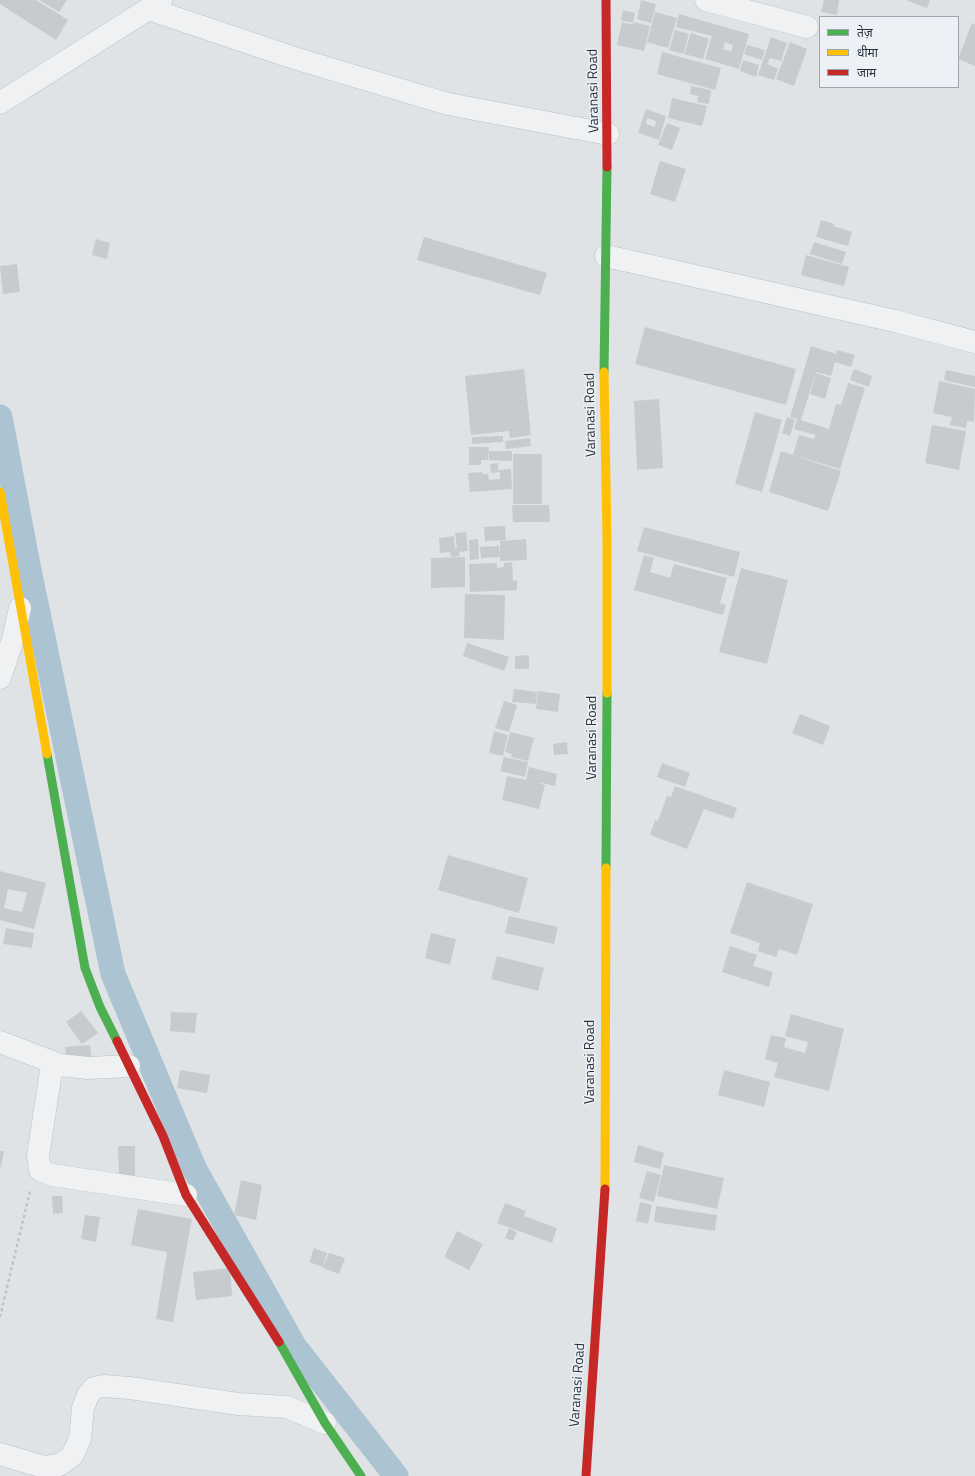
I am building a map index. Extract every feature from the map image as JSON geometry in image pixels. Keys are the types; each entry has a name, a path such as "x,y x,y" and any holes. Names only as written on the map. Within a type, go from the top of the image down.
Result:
{"main road":[{"name":"Varanasi Road","path":"586,1476 605,1196 607,540 604,372 608,134 606,0"},
{"path":"0,492 85,968 100,1007 163,1136 186,1195 219,1244 294,1366 325,1423 361,1476"}],"street":[{"path":"706,0 807,27"},
{"path":"0,103 156,4 294,58 448,104 608,134"},
{"path":"606,256 895,320 975,342"},
{"path":"0,678 6,637 20,608"},
{"path":"0,1042 60,1065 88,1068 129,1066"},
{"path":"60,1065 51,1072 42,1122 38,1156 40,1170 52,1175 186,1195"},
{"path":"0,1454 44,1467 59,1465 72,1456 80,1439 83,1408 88,1395 94,1388 104,1386 130,1388 238,1404 287,1408 325,1423"}],"path":[{"path":"0,1317 1,1318 38,1156"}],"building":[{"path":"0,0 36,0 68,20 56,40 0,4"},
{"path":"39,0 67,0 59,12"},
{"path":"641,0 656,4 651,23 637,19"},
{"path":"824,0 839,0 837,15 821,12"},
{"path":"906,0 930,0 927,8"},
{"path":"623,10 635,13 633,23 621,20"},
{"path":"655,12 677,18 668,48 647,42"},
{"path":"679,14 749,34 739,69 705,59 712,36 676,27","holes":["725,42 733,45 731,52 723,49"]},
{"path":"622,22 633,25 634,22 650,26 644,51 617,45"},
{"path":"972,23 975,24 975,66 959,59"},
{"path":"675,30 689,34 683,54 669,50"},
{"path":"691,33 709,39 703,59 684,54"},
{"path":"771,37 787,43 781,61 770,58 767,64 778,69 774,80 758,75"},
{"path":"790,42 807,49 794,86 776,79"},
{"path":"747,45 765,50 762,60 744,54"},
{"path":"662,52 721,68 715,90 657,74"},
{"path":"743,60 759,65 756,77 740,71"},
{"path":"691,86 711,90 709,104 697,102 698,96 690,94"},
{"path":"672,98 707,106 702,126 668,118"},
{"path":"646,109 666,116 659,140 638,133","holes":["647,118 656,121 655,127 646,124"]},
{"path":"667,123 680,128 672,150 658,145"},
{"path":"660,161 686,169 675,202 650,194"},
{"path":"821,220 834,224 833,226 852,232 848,246 816,237"},
{"path":"424,237 547,273 540,295 417,260"},
{"path":"96,239 110,243 107,259 92,255"},
{"path":"814,242 846,252 842,264 810,254"},
{"path":"806,255 849,267 844,286 801,275"},
{"path":"17,264 20,292 3,294 0,266"},
{"path":"645,327 796,369 786,405 635,364"},
{"path":"811,346 836,354 837,350 855,355 851,367 835,362 831,376 816,372 801,420 790,417"},
{"path":"524,369 531,435 510,438 509,431 471,435 465,376"},
{"path":"854,369 872,376 869,387 850,380"},
{"path":"946,370 975,376 975,387 944,380"},
{"path":"816,373 831,378 825,399 810,394"},
{"path":"939,381 975,389 974,422 967,421 966,428 950,425 952,417 933,413"},
{"path":"848,383 865,388 840,469 793,455 799,435 814,439 816,435 794,429 797,419 829,429 836,404 841,405"},
{"path":"659,399 663,468 637,470 634,401"},
{"path":"755,412 782,420 762,492 735,484"},
{"path":"787,417 795,420 790,436 782,433"},
{"path":"932,425 966,431 959,470 925,463"},
{"path":"503,436 503,442 472,444 472,437"},
{"path":"530,438 531,446 506,449 505,441"},
{"path":"469,447 489,447 488,460 481,460 481,465 469,465"},
{"path":"489,451 512,451 512,461 489,460"},
{"path":"781,451 841,471 828,511 769,492"},
{"path":"513,454 542,454 542,504 513,504"},
{"path":"498,463 498,470 511,469 512,489 470,492 468,473 482,472 482,474 488,474 489,480 500,479 500,472 491,473 490,464"},
{"path":"512,505 549,505 550,522 513,522"},
{"path":"505,526 506,540 485,541 484,527"},
{"path":"644,527 740,552 734,577 637,551"},
{"path":"466,532 468,551 459,552 460,556 451,557 450,552 440,553 439,538 454,536 455,548 457,547 455,533"},
{"path":"478,539 479,559 470,560 469,540"},
{"path":"526,539 527,560 500,561 500,541"},
{"path":"499,546 500,557 481,558 480,547"},
{"path":"644,555 654,558 650,572 670,578 674,564 727,578 720,603 726,605 723,615 634,590"},
{"path":"465,557 465,587 431,588 431,558"},
{"path":"512,562 513,581 517,580 517,590 470,592 469,564 497,563 497,568 504,567 504,563"},
{"path":"741,568 788,580 767,664 719,652"},
{"path":"465,594 505,595 504,640 464,638"},
{"path":"467,643 509,657 504,671 463,656"},
{"path":"529,655 529,669 515,669 515,656"},
{"path":"514,689 537,692 536,704 512,702"},
{"path":"538,691 560,694 558,712 536,709"},
{"path":"504,701 517,705 509,732 495,728"},
{"path":"800,714 830,726 823,745 792,733"},
{"path":"494,731 508,735 503,756 489,753"},
{"path":"510,732 534,738 528,761 511,757 512,754 505,752"},
{"path":"567,742 568,754 554,755 553,744"},
{"path":"504,757 528,762 525,777 500,771"},
{"path":"662,763 690,773 685,787 657,777"},
{"path":"529,767 557,774 555,786 537,782 545,785 539,809 502,800 507,776 526,780"},
{"path":"675,786 737,808 733,819 704,809 687,849 650,835 655,820 658,821 667,796 671,797"},
{"path":"448,855 528,878 519,913 438,890"},
{"path":"0,871 46,883 34,929 0,920","holes":["8,889 27,893 22,912 4,908"]},
{"path":"747,882 813,904 797,955 779,949 776,957 758,951 760,943 730,933"},
{"path":"509,916 558,927 554,944 505,933"},
{"path":"6,928 34,933 32,948 3,944"},
{"path":"431,933 456,939 450,965 425,958"},
{"path":"730,946 757,955 753,966 773,972 769,987 722,972"},
{"path":"497,956 544,968 538,991 491,979"},
{"path":"81,1011 98,1033 82,1044 66,1022"},
{"path":"171,1012 197,1013 195,1033 170,1031"},
{"path":"791,1014 844,1029 829,1091 774,1077 778,1063 765,1059 771,1035 786,1038 784,1047 805,1053 808,1042 785,1036"},
{"path":"90,1045 92,1063 66,1058 65,1047"},
{"path":"180,1070 210,1075 207,1093 177,1088"},
{"path":"724,1070 770,1082 764,1107 718,1095"},
{"path":"638,1145 664,1153 660,1169 634,1162"},
{"path":"118,1146 135,1146 135,1178 119,1178"},
{"path":"0,1151 4,1151 1,1167 0,1167"},
{"path":"664,1165 724,1178 717,1209 657,1196"},
{"path":"647,1171 661,1175 654,1202 639,1198"},
{"path":"241,1180 262,1185 256,1220 234,1215"},
{"path":"52,1196 62,1196 63,1213 53,1214"},
{"path":"640,1202 652,1205 648,1224 636,1221"},
{"path":"505,1203 526,1211 524,1216 557,1228 552,1243 497,1223"},
{"path":"656,1206 717,1215 715,1231 654,1222"},
{"path":"138,1209 192,1219 173,1322 156,1319 167,1252 131,1245"},
{"path":"85,1215 100,1217 96,1242 81,1239"},
{"path":"509,1228 517,1232 513,1241 505,1238"},
{"path":"457,1231 483,1244 469,1270 444,1257"},
{"path":"314,1248 327,1253 323,1267 309,1262"},
{"path":"329,1253 345,1258 339,1274 323,1268"},
{"path":"230,1268 232,1296 196,1300 193,1272"}],"waterway":[{"path":"0,417 28,565 113,974 195,1170 294,1346 396,1476"}],"traffic: fast":[{"path":"604,372 607,167"},
{"path":"606,868 607,693"},
{"path":"47,754 85,968 100,1007 117,1041"},
{"path":"279,1342 325,1423 361,1476"}],"traffic: slow":[{"path":"604,372 607,540 607,693"},
{"path":"0,492 47,754"},
{"path":"605,1189 606,868"}],"traffic: jam":[{"path":"606,0 607,167"},
{"path":"117,1041 163,1136 186,1195 279,1342"},
{"path":"586,1476 605,1189"}]}
